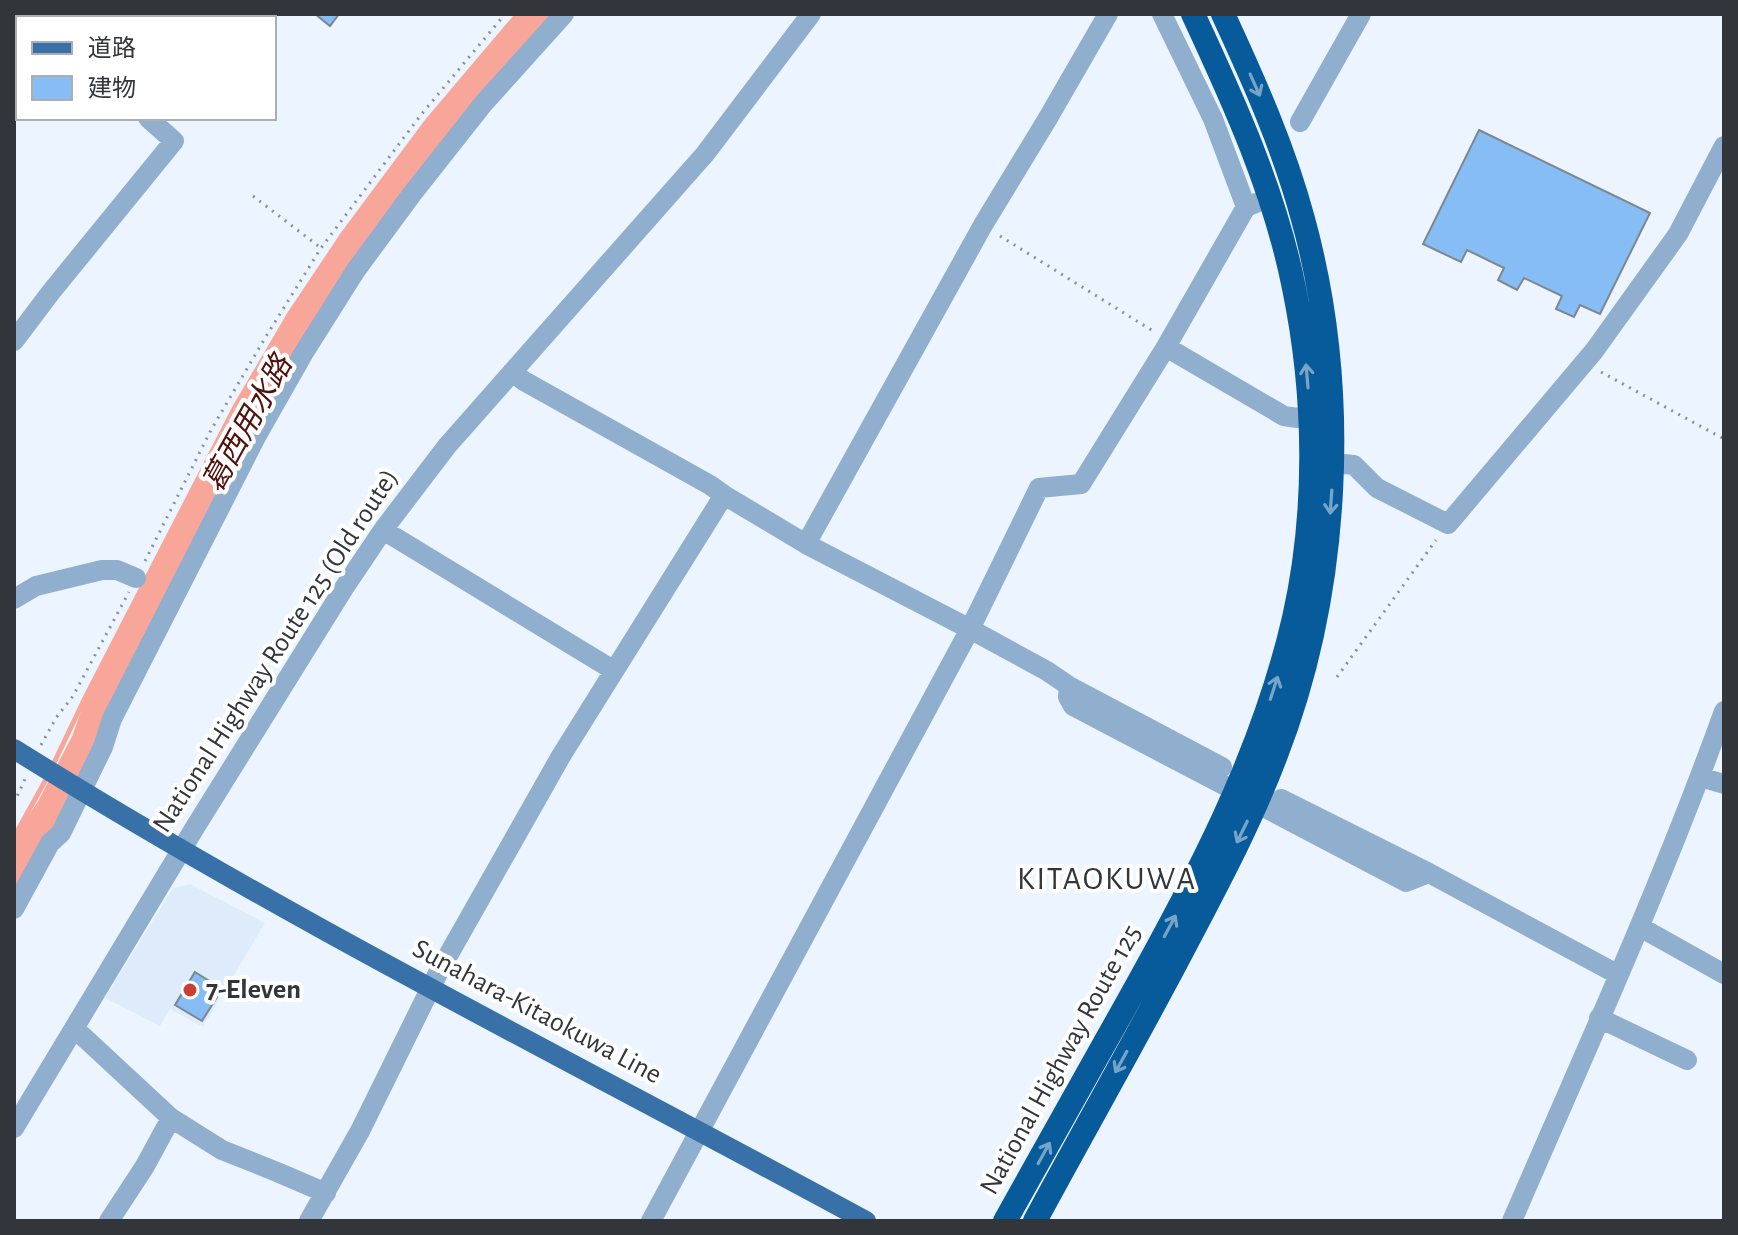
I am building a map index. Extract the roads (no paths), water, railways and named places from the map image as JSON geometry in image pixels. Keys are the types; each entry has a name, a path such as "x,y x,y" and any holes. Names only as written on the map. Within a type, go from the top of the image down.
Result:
{"highway":[{"name":"National Highway Route 125","path":"1035,1221 1214,890 1247,797 1294,617 1305,553 1310,485 1310,416 1308,374 1294,286 1271,198 1229,91 1193,14"},
{"name":"National Highway Route 125","path":"1005,1221 1174,920 1247,797 1277,753 1316,622 1327,553 1332,490 1331,394 1325,334 1304,221 1282,151 1223,14"}],"main road":[{"path":"14,749 78,789"},
{"name":"Sunahara-Kitaokuwa Line","path":"78,789 430,987 866,1221"}],"street":[{"path":"14,909 50,843 61,833 78,789 103,747 112,719 257,435 303,354 356,270 421,182 483,104 564,14"},
{"name":"National Highway Route 125 (Old route)","path":"14,1128 182,850 383,530 447,446 705,154 811,14"},
{"path":"806,544 983,225 1108,14"},
{"path":"1162,14 1213,119 1246,207"},
{"path":"1300,122 1361,14"},
{"path":"14,341 174,141 150,120"},
{"path":"1331,466 1354,465 1377,488 1448,524 1584,363 1678,234 1724,146"},
{"path":"651,1221 970,629 1039,488 1081,484 1168,344 1246,207 1271,198"},
{"path":"1168,344 1284,416 1310,416"},
{"path":"512,372 710,485 806,544 970,629 1069,686 1222,767"},
{"path":"309,1221 360,1131 430,987 561,756 724,495"},
{"path":"383,530 613,670"},
{"path":"14,599 36,586 102,570 117,570 136,578"},
{"path":"1069,686 1068,697 1073,706 1406,882 1429,873"},
{"path":"1512,1221 1640,927 1724,711"},
{"path":"1700,777 1724,784"},
{"path":"1281,799 1429,873 1617,974"},
{"path":"1640,927 1724,974"},
{"path":"1599,1018 1687,1060"},
{"path":"74,1028 171,1118 222,1150 326,1193"},
{"path":"109,1221 145,1166 171,1118"}],"waterway":[{"path":"53,765 235,407 289,315 343,234 428,120 518,14"},
{"name":"葛西用水路","path":"14,871 86,742 97,711 251,410 305,321 343,262 441,129 539,14"},
{"path":"14,837 49,774"}],"place":[{"name":"7-Eleven","path":"190,990"}],"district":[{"name":"KITAOKUWA","path":"1107,879"}]}
